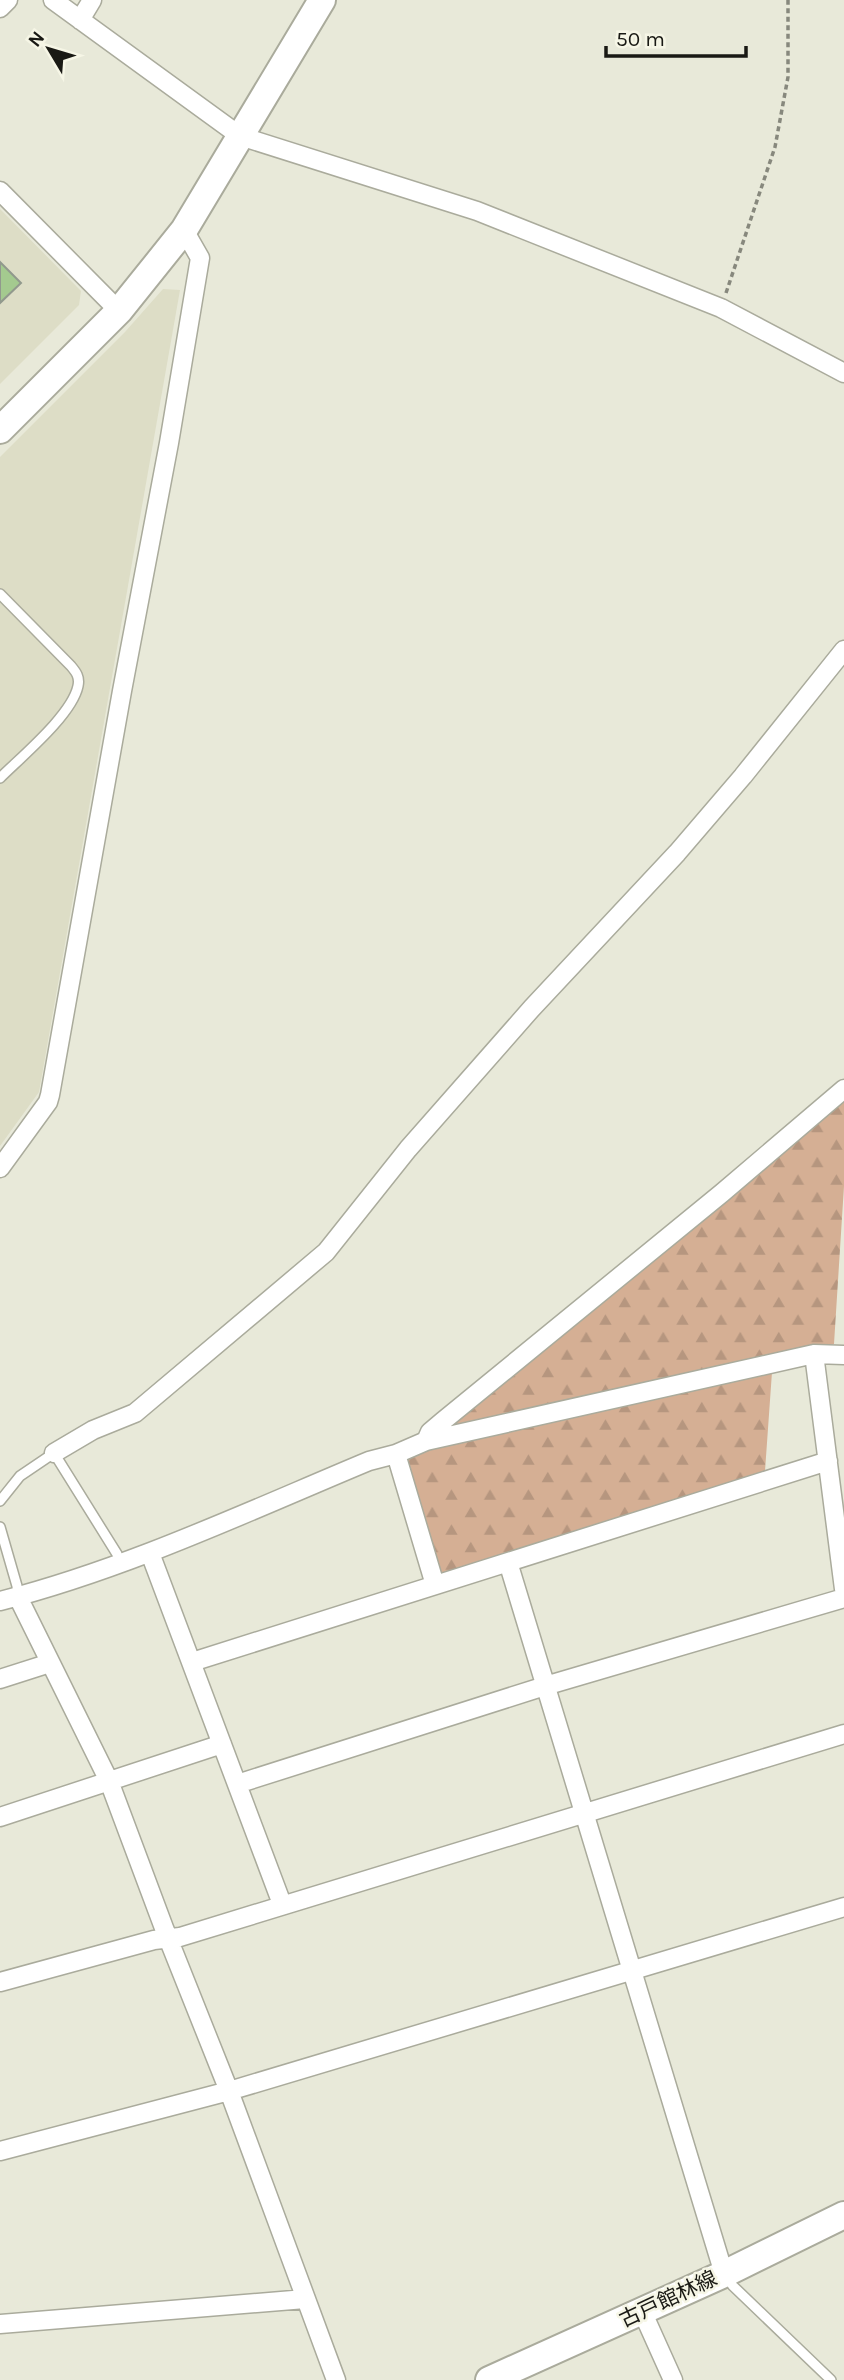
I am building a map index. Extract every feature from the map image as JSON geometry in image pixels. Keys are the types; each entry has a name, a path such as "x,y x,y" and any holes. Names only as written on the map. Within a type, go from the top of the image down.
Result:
{"street":[{"path":"0,8 8,0"},
{"path":"53,0 240,136 477,211 722,308 844,373"},
{"path":"80,20 92,0"},
{"path":"0,430 119,311 184,230 322,0"},
{"path":"0,191 119,311"},
{"path":"0,1168 48,1102 50,1095 169,443 200,258 184,230"},
{"path":"54,1453 93,1430 135,1413 326,1252 408,1149 532,1008 677,853 844,650"},
{"path":"426,1441 430,1432 443,1421 722,1193 844,1089"},
{"path":"814,1354 844,1588"},
{"path":"335,2380 229,2091 109,1781 50,1663 9,1599 150,1553 369,1461 396,1454 426,1441 814,1354 844,1355"},
{"path":"396,1454 435,1585"},
{"path":"192,1662 828,1461"},
{"path":"150,1553 282,1904"},
{"path":"508,1562 724,2274"},
{"path":"237,1784 545,1686 844,1598"},
{"path":"0,1679 50,1663"},
{"path":"0,1982 154,1940 169,1939 844,1734"},
{"path":"0,1817 222,1744"},
{"path":"0,2151 229,2091 844,1907"},
{"name":"古戸館林線","path":"489,2380 724,2274 844,2215"},
{"path":"0,2323 305,2299"},
{"path":"642,2311 673,2380"}],"lane":[{"path":"0,594 71,666 77,674 79,684 64,713 0,778"},
{"path":"0,1501 20,1476 54,1453 120,1562"},
{"path":"0,1527 17,1586 9,1599"},
{"path":"724,2274 733,2286 831,2380"}],"path":[{"path":"722,308 775,146 788,77 788,0"}],"shaded area":[{"path":"0,209 81,291 79,305 0,384"},
{"path":"163,289 180,290 39,1092 0,1146 0,457 125,332"}],"green space":[{"path":"844,1099 844,1186 834,1344 443,1430"},
{"path":"772,1372 765,1471 580,1539 441,1583 407,1458 433,1448"}],"building":[{"path":"0,262 21,283 0,303"}]}
